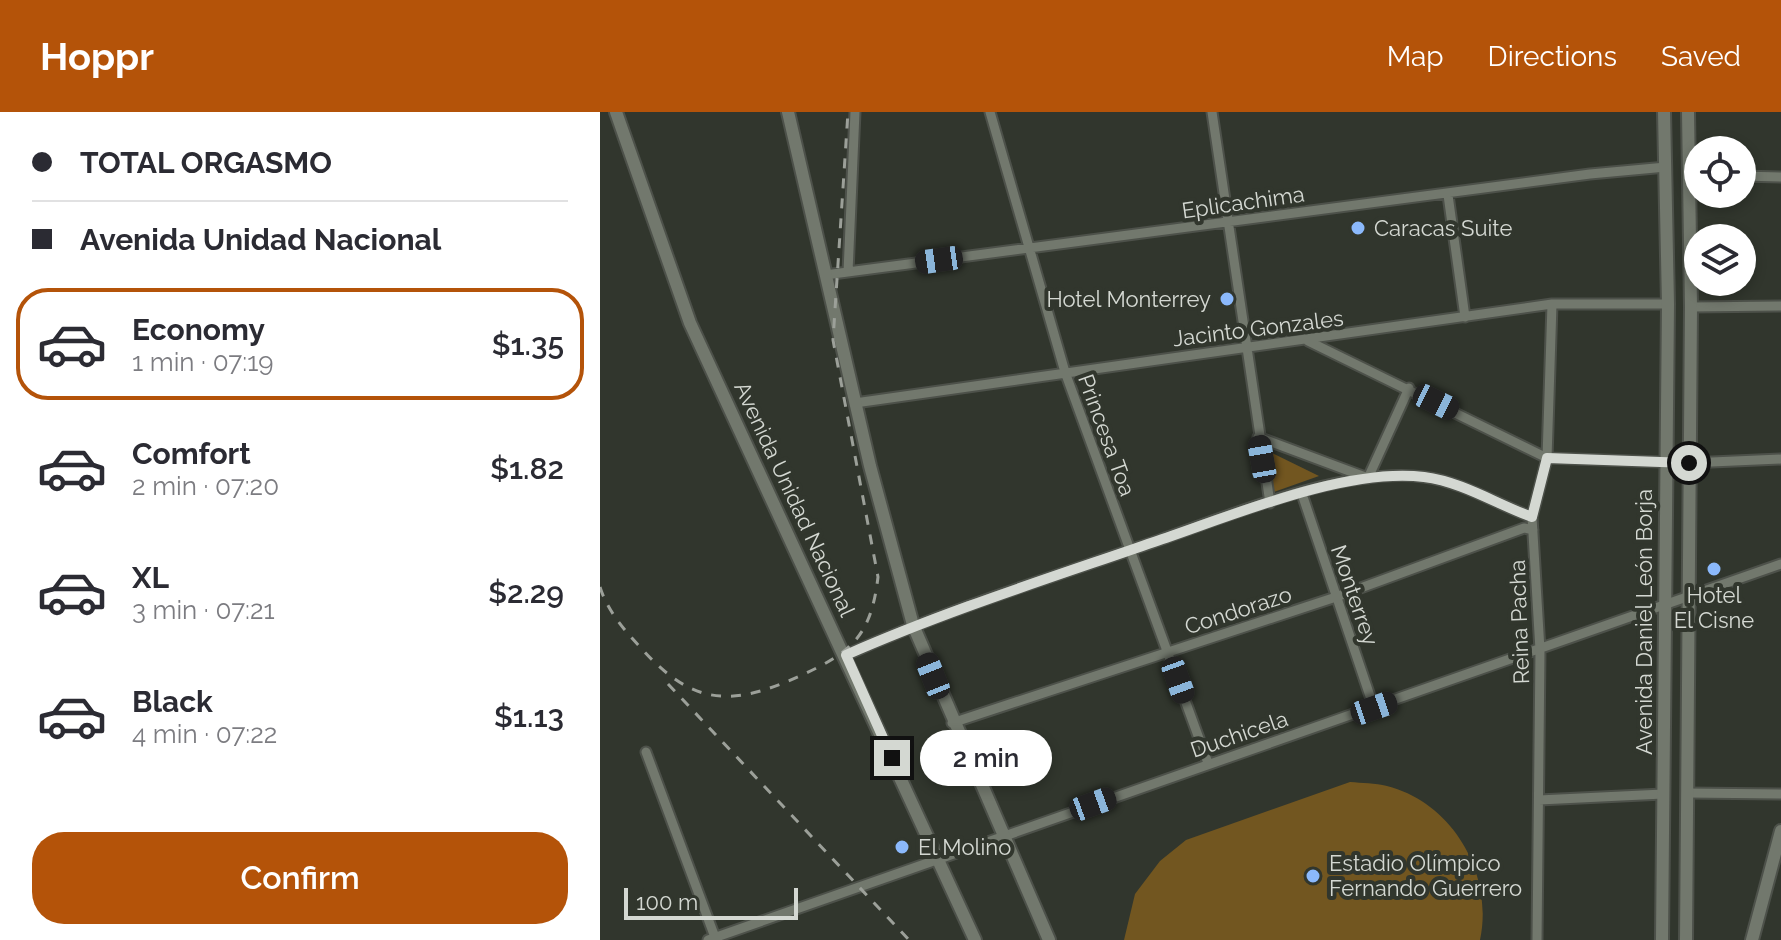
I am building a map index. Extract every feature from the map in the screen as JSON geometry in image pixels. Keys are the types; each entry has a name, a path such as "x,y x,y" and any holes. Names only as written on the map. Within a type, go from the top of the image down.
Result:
{"street":[{"name":"Avenida Unidad Nacional","path":"616,112 690,323 846,655 975,940"},
{"path":"788,112 855,403 913,625 952,723 1049,940"},
{"path":"848,272 855,112"},
{"name":"Princesa Toa","path":"990,112 1065,372 1208,763"},
{"path":"1212,112 1270,503"},
{"name":"Avenida Daniel León Borja","path":"1662,940 1664,460 1668,304 1664,112"},
{"name":"Avenida Daniel León Borja","path":"1688,112 1690,136"},
{"name":"Eplicachima","path":"825,275 1590,174 1666,167"},
{"path":"1756,176 1781,177"},
{"path":"1448,195 1465,317"},
{"name":"Avenida Daniel León Borja","path":"1686,940 1693,208"},
{"name":"Jacinto Gonzales","path":"855,403 1552,304 1668,304"},
{"name":"Reina Pacha","path":"1537,940 1540,650 1532,517 1547,458 1552,304"},
{"path":"1691,307 1781,306"},
{"path":"1308,341 1547,458 1689,463 1781,459"},
{"path":"1368,478 1409,388"},
{"path":"1258,437 1368,478"},
{"path":"846,655 913,625 1270,503 1368,478 1423,477 1465,488 1532,517"},
{"name":"Monterrey","path":"1302,494 1374,708"},
{"name":"Condorazo","path":"952,723 1336,597 1524,528 1533,530"},
{"name":"Duchicela","path":"713,939 1781,564"},
{"path":"646,752 713,939"},
{"path":"1688,793 1781,794"},
{"path":"1539,800 1663,794"},
{"path":"1752,940 1781,831"}],"shaded area":[{"path":"1266,450 1319,476 1271,493"},
{"name":"Estadio Olímpico Fernando Guerrero","path":"1350,782 1382,785 1411,795 1449,825 1464,845 1481,890 1483,915 1480,940 1124,940 1135,894 1160,861 1186,840"}],"railway":[{"path":"600,587 617,619 660,667 696,691 714,695 753,693 800,676 846,650 864,628 875,597 878,577 833,340 848,112"},
{"path":"668,684 909,940"}],"place":[{"name":"Caracas Suite","path":"1358,228"},
{"name":"Hotel Monterrey","path":"1227,299"},
{"name":"Hotel El Cisne","path":"1714,569"},
{"name":"El Molino","path":"902,847"},
{"name":"Estadio Olímpico Fernando Guerrero","path":"1313,876"}],"route":[{"path":"892,758 846,655 913,625 1270,503 1368,478 1423,477 1465,488 1532,517 1547,458 1689,463"}]}
